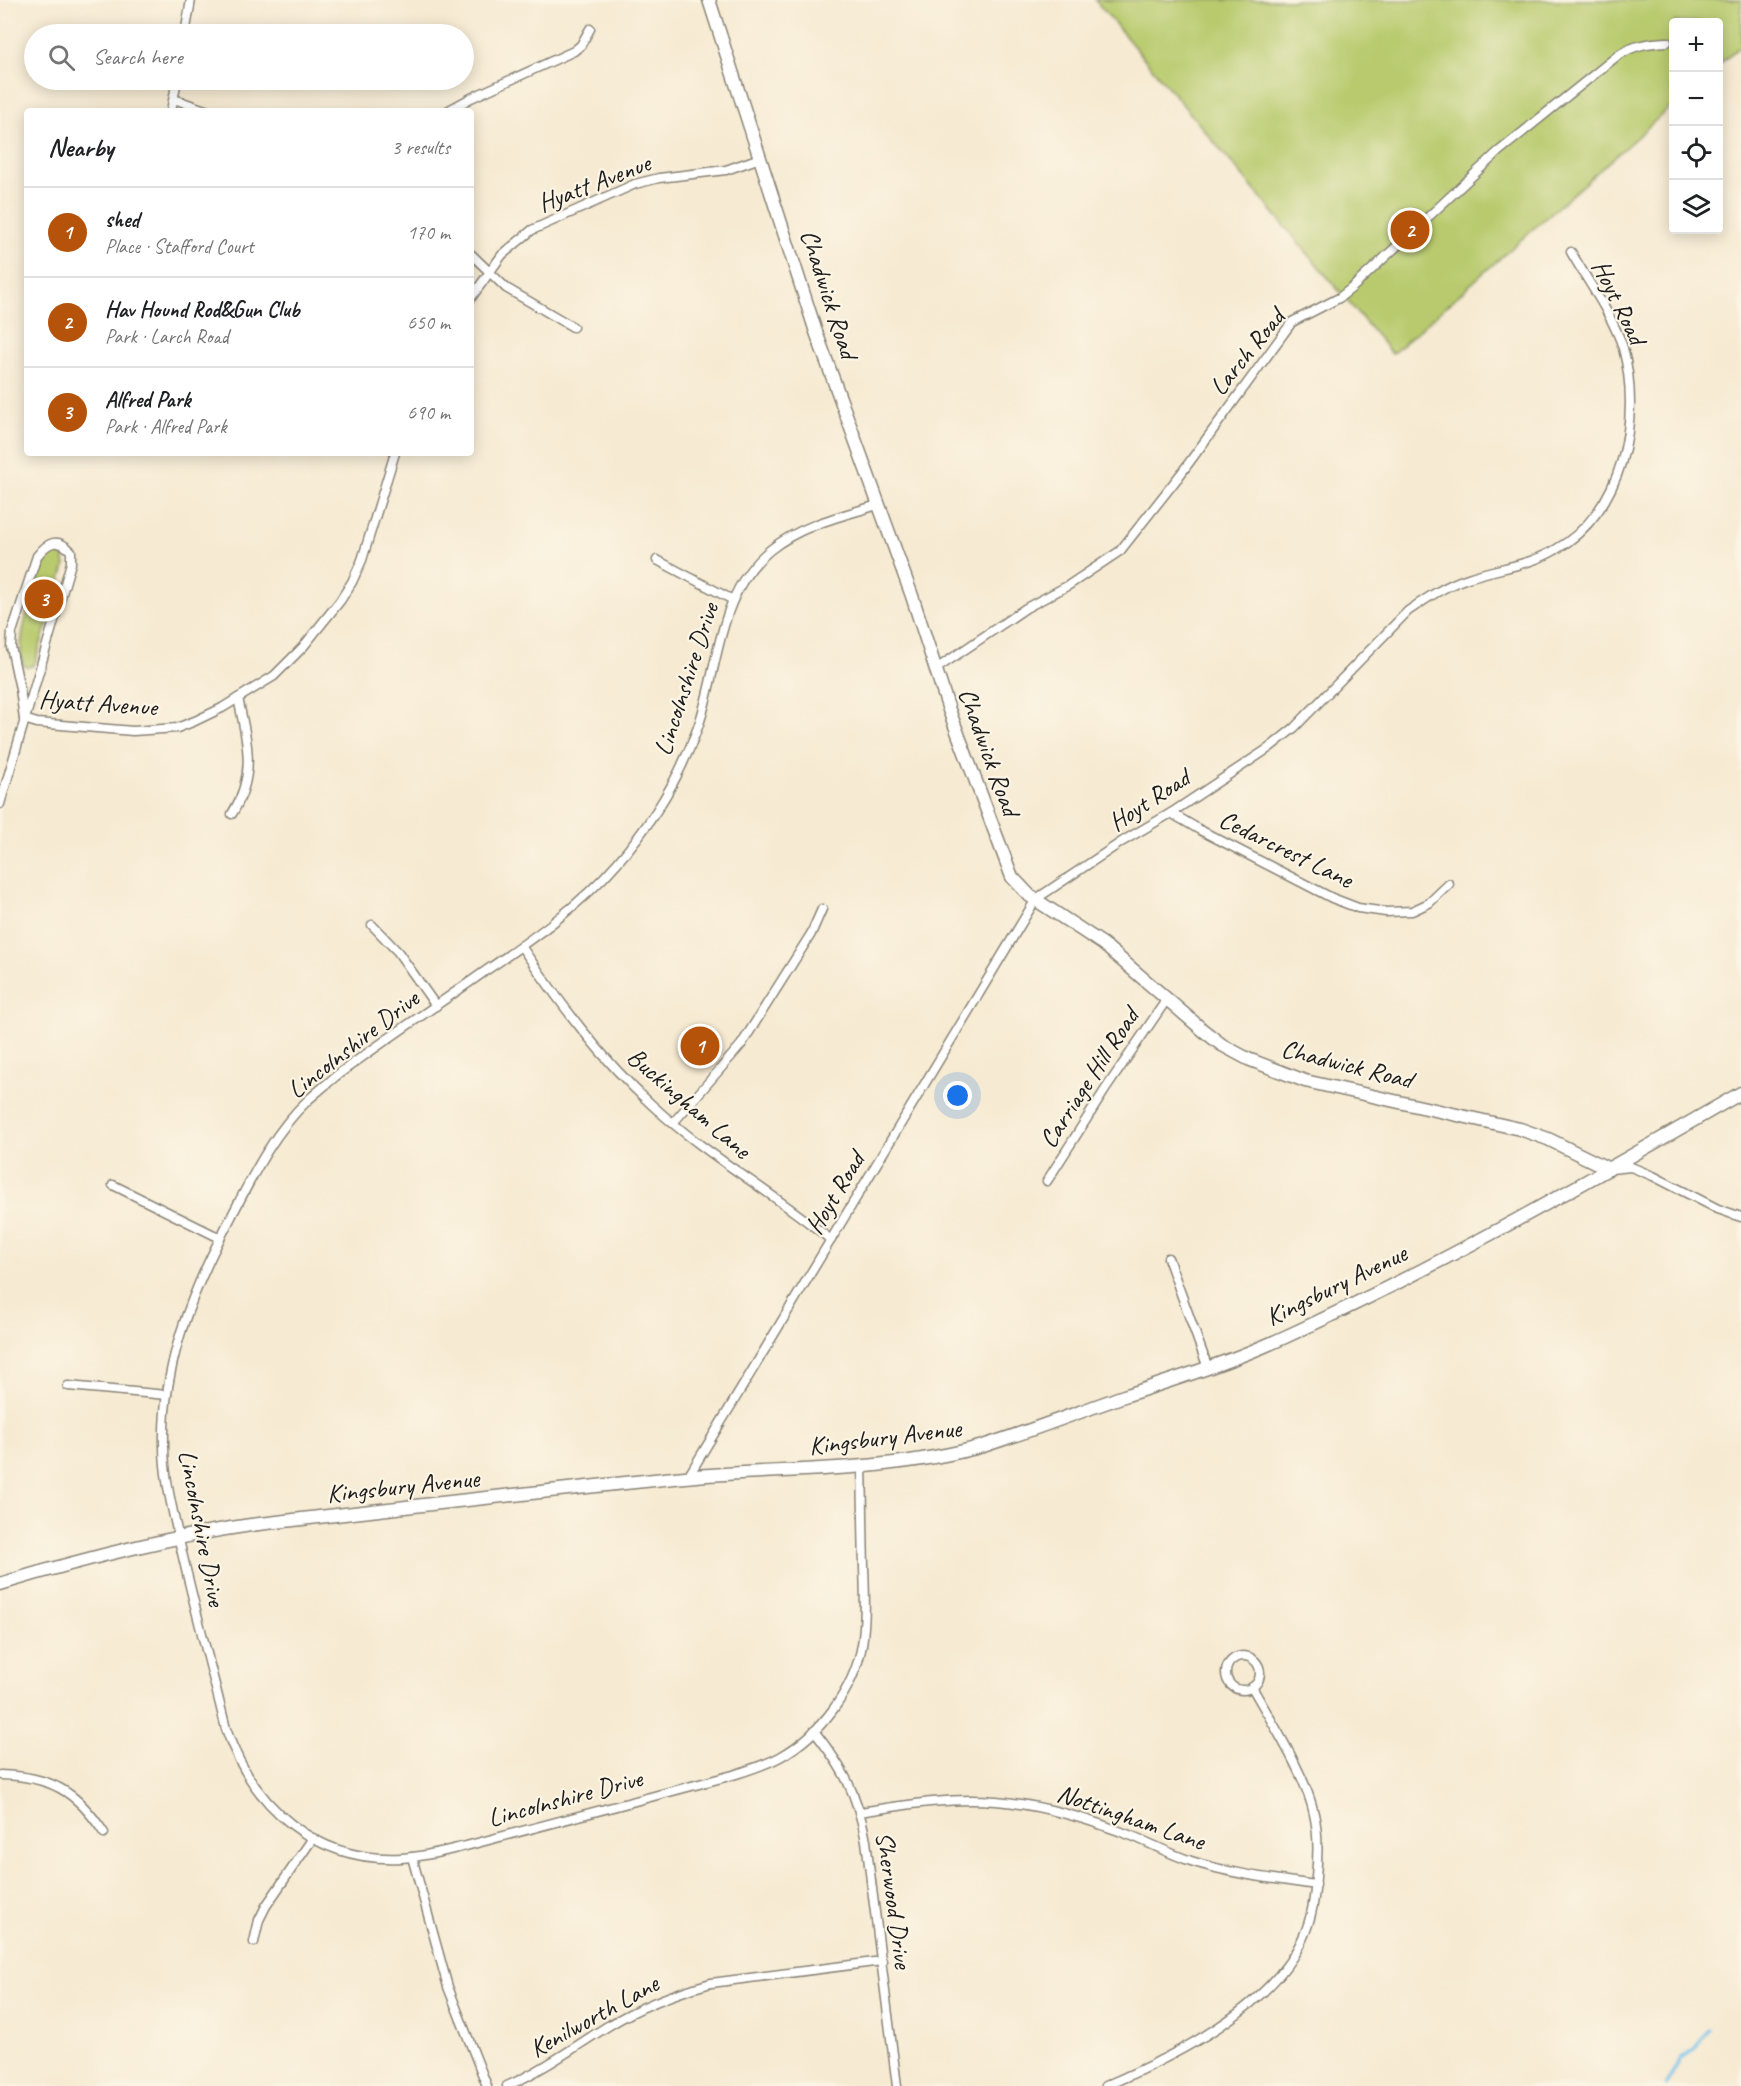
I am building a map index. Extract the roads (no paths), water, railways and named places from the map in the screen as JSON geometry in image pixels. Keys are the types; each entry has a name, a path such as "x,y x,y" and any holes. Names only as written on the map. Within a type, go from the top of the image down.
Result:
{"main road":[{"name":"Chadwick Road","path":"709,0 816,332 1008,870 1017,883 1036,899 1103,944 1222,1045 1277,1071 1324,1086 1520,1129 1548,1139 1609,1169"},
{"name":"Kingsbury Avenue","path":"0,1584 76,1562 179,1537 261,1524 688,1477 910,1462 983,1446 1208,1368 1283,1338 1345,1308 1609,1169 1741,1092"}],"street":[{"path":"187,24 191,0"},
{"path":"453,108 574,51 581,45 590,29"},
{"name":"Larch Road","path":"936,669 1026,608 1069,585 1120,551 1180,475 1292,322 1339,298 1353,287 1498,152 1617,56 1632,46 1667,42"},
{"path":"172,108 175,90"},
{"path":"174,99 200,108"},
{"name":"Hyatt Avenue","path":"474,293 502,255 532,230 635,184 659,178 726,170 760,158"},
{"name":"Hoyt Road","path":"688,1477 1036,899 1269,748 1294,728 1408,611 1469,577 1529,562 1556,550 1577,534 1598,511 1610,494 1621,467 1628,420 1629,384 1623,347 1571,252"},
{"path":"474,257 506,288 573,327"},
{"name":"Hyatt Avenue","path":"0,804 24,719 37,723 133,730 177,728 238,698 274,676 289,663 340,601 352,582 362,560 394,456"},
{"name":"Lincolnshire Drive","path":"862,1466 865,1612 862,1645 855,1671 846,1689 814,1731 783,1755 763,1765 733,1775 466,1846 412,1857 381,1858 327,1846 281,1817 249,1780 233,1750 179,1537 165,1469 164,1420 173,1359 180,1330 192,1297 220,1238 274,1140 308,1100 352,1064 521,946 575,906 601,882 645,829 674,781 698,727 726,616 737,590 753,566 782,541 812,526 878,505"},
{"path":"55,542 63,544 70,551 71,563 24,719 10,647 12,632 37,556 44,547 55,542"},
{"path":"657,560 733,600"},
{"path":"232,814 247,780 249,756 238,698"},
{"name":"Cedarcrest Lane","path":"1171,813 1332,898 1358,908 1386,912 1412,911 1429,903 1449,884"},
{"path":"673,1123 741,1045 811,934 822,909"},
{"path":"372,925 398,952 436,1006"},
{"name":"Buckingham Lane","path":"521,946 552,992 604,1056 653,1106 723,1163 799,1214 831,1240"},
{"name":"Carriage Hill Road","path":"1047,1181 1167,999"},
{"path":"1609,1169 1631,1167 1718,1209 1741,1216"},
{"path":"112,1185 220,1238"},
{"path":"1168,1258 1208,1368"},
{"path":"68,1386 167,1395"},
{"path":"1242,1656 1256,1663 1259,1668 1258,1679 1252,1687 1241,1690 1231,1685 1226,1675 1228,1664 1232,1660 1242,1656"},
{"path":"1106,2086 1138,2072 1234,2017 1279,1976 1304,1935 1311,1914 1316,1885 1317,1830 1311,1804 1301,1779 1252,1687"},
{"name":"Sherwood Drive","path":"814,1731 843,1770 860,1812 882,1961 897,2086"},
{"path":"0,1775 47,1782 67,1792 84,1806 104,1833"},
{"name":"Nottingham Lane","path":"860,1812 921,1802 975,1799 999,1801 1094,1821 1136,1837 1159,1850 1227,1871 1316,1885"},
{"path":"254,1942 259,1920 266,1906 314,1838"},
{"path":"412,1857 448,1987 487,2086"},
{"name":"Kenilworth Lane","path":"507,2086 546,2067 608,2026 690,1989 711,1983 882,1961"}],"waterway":[{"path":"1666,2086 1681,2058 1695,2048 1708,2029"}],"place":[{"name":"Hav Hound Rod&Gun Club","path":"1410,230"},
{"name":"Alfred Park","path":"44,599"},
{"name":"shed","path":"700,1046"}]}
